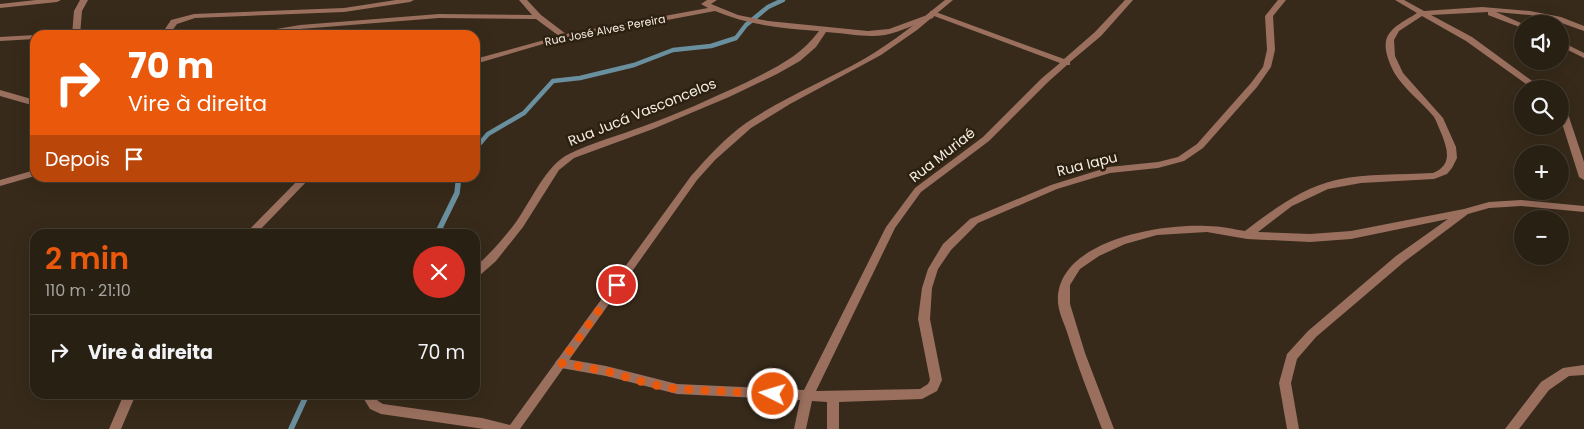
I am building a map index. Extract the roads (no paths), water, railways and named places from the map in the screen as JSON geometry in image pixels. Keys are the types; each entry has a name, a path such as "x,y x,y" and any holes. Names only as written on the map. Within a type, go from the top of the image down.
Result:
{"street":[{"path":"0,6 57,0"},
{"path":"76,30 78,10 84,0"},
{"path":"168,30 174,22 194,16 344,10 410,0"},
{"path":"523,0 538,17 565,37"},
{"path":"701,2 713,0"},
{"path":"513,429 694,178 724,145 741,130 770,110 853,68 907,35 948,0"},
{"name":"Rua Muriaé","path":"800,429 807,396 886,236 918,190 986,139 1045,80 1067,63 1098,34 1129,0"},
{"name":"Rua Iapu","path":"833,397 922,394 933,387 936,380 924,319 927,288 933,269 947,247 974,221 1054,187 1109,170 1158,165 1181,159 1200,146 1254,85 1267,67 1271,50 1269,16 1282,0"},
{"path":"1399,0 1469,39 1526,80"},
{"path":"701,2 715,9 766,23 880,33 932,14 1067,63"},
{"name":"Rua José Alves Pereira","path":"480,60 565,37 715,9"},
{"path":"1482,9 1514,23"},
{"path":"1247,235 1267,219 1292,204 1313,192 1336,183 1434,176 1444,172 1449,166 1452,158 1451,147 1439,118 1399,74 1391,56 1390,40 1396,30 1422,13 1482,9 1530,13 1558,19 1584,29"},
{"path":"287,30 439,16 538,17"},
{"name":"Rua Jucá Vasconcelos","path":"480,269 492,258 519,224 556,168 571,156 650,127 774,72 813,45 824,29"},
{"path":"0,39 30,37"},
{"path":"1569,48 1584,56"},
{"path":"0,93 30,102"},
{"path":"1569,133 1584,177"},
{"path":"0,183 30,174"},
{"path":"255,229 302,182"},
{"path":"1108,429 1079,353 1064,304 1064,285 1076,266 1095,253 1122,241 1157,232 1207,229 1247,235 1310,238 1351,235 1464,212 1489,205 1521,203 1584,209"},
{"path":"1293,429 1285,383 1291,357 1312,334 1400,259 1464,212"},
{"path":"561,363 606,371 650,384 677,389 833,397 833,429"},
{"path":"1511,429 1544,386 1567,371 1584,370"},
{"path":"115,429 128,399"},
{"path":"370,399 381,409 482,423 505,429"}],"waterway":[{"path":"480,143 488,134 524,113 553,81 580,78 634,65 673,50 711,46 736,38 746,25 768,7 783,0"},
{"path":"439,229 457,193 458,184"},
{"path":"291,429 305,399"}]}
